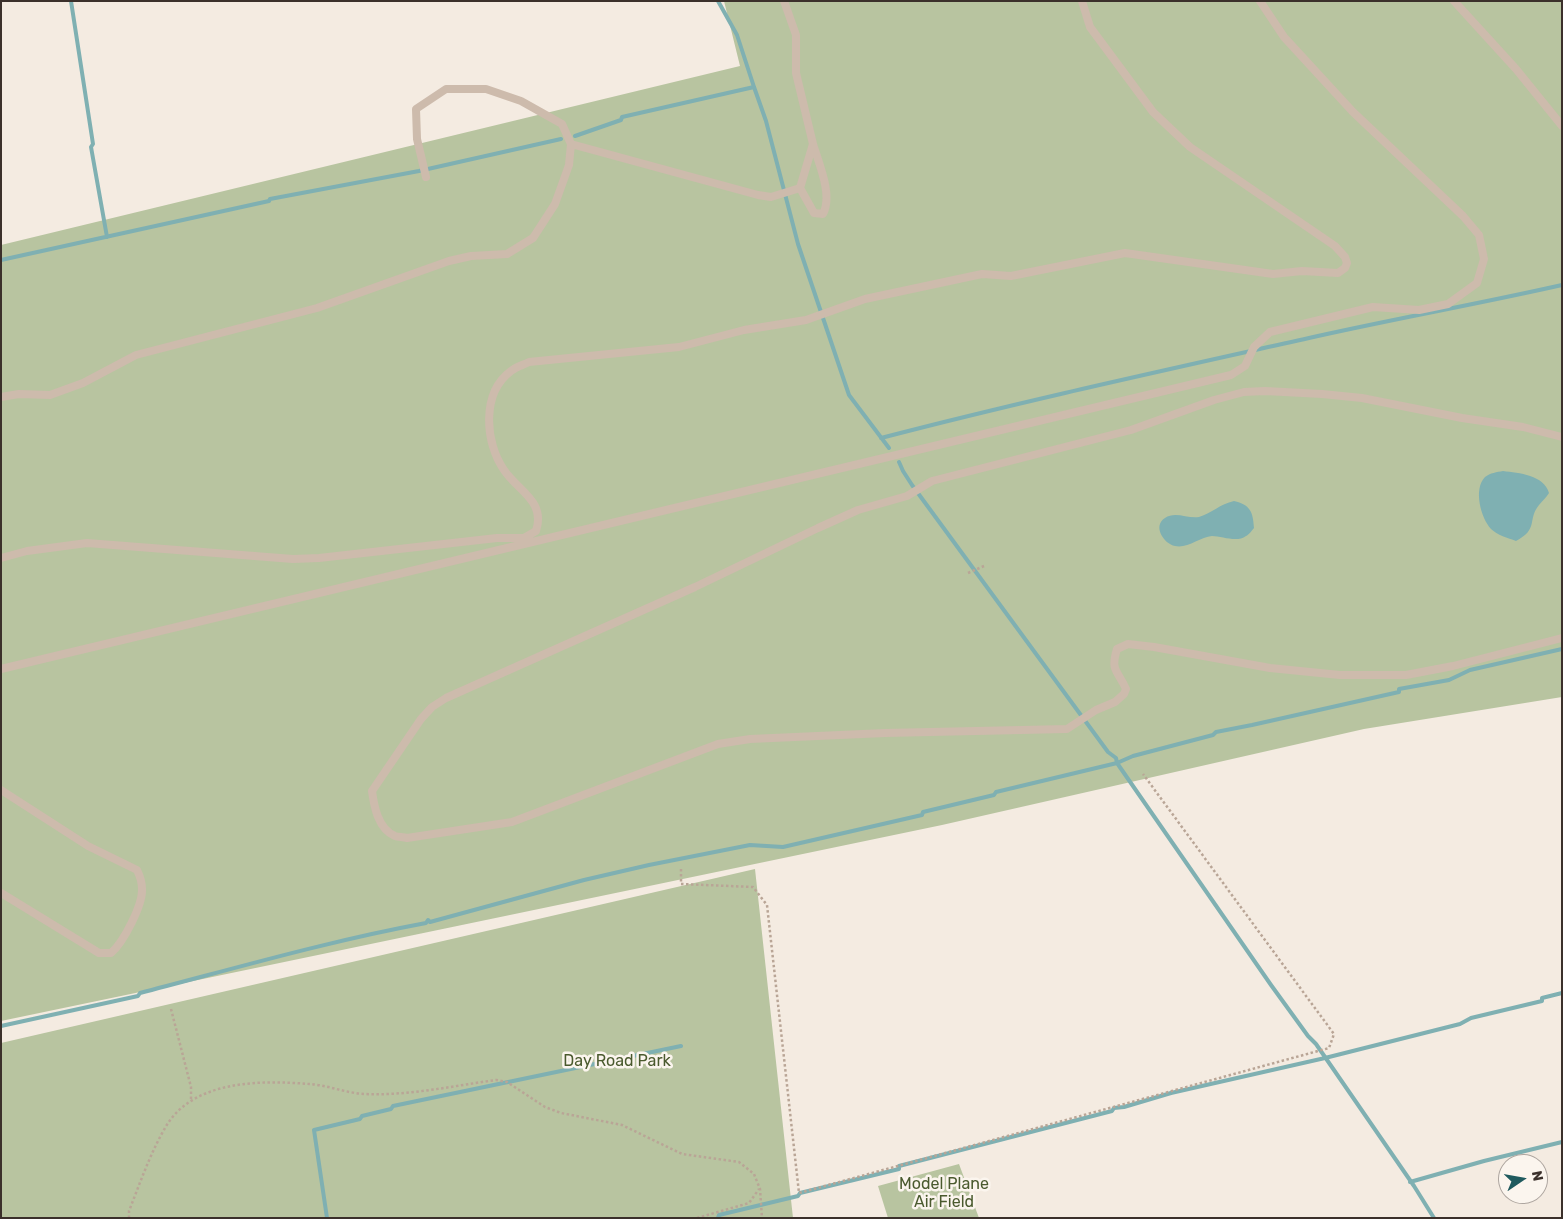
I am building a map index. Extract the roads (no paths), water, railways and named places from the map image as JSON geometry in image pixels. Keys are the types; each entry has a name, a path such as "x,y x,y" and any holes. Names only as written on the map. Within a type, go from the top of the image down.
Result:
{"lane":[{"path":"784,1 796,36 796,73 813,144 824,180 828,206 824,214 814,213 797,189"},
{"path":"1,558 27,551 87,543 302,559 497,538 524,538 536,531 540,521 533,500 504,471 494,452 489,430 491,407 497,387 511,371 529,362 679,347 744,330 810,319 866,299 982,274 1011,276 1125,253 1273,274 1302,271 1338,273 1345,268 1347,263 1346,257 1335,246 1190,146 1152,112 1090,27 1082,1"},
{"path":"1,669 1231,375 1245,366 1254,347 1270,332 1372,307 1419,310 1448,304 1477,283 1484,259 1479,235 1463,216 1353,112 1284,36 1260,1"},
{"path":"1454,1 1516,69 1562,126"},
{"path":"1,396 19,394 50,395 83,383 136,355 317,308 449,261 471,256 507,254 533,238 555,204 569,166 571,144 562,124 521,101 486,89 446,89 416,109 417,139 426,177"},
{"path":"571,144 758,195 772,196 797,189"},
{"path":"797,189 813,144"},
{"path":"1562,437 1523,427 1462,418 1362,398 1265,391 1244,392 1214,400 1131,430 932,482 908,495 850,514 695,587 446,698 432,707 422,719 372,791 378,818 386,829 394,836 407,838 512,822 548,810 688,754 718,744 750,739 885,733 1066,729 1115,702 1124,694 1126,689 1113,662 1118,650 1128,644 1279,669 1340,675 1406,675 1453,666 1562,638"},
{"path":"1,790 88,846 137,870 141,878 142,889 141,901 118,947 111,954 100,953 1,893"}],"water":[{"path":"1503,471 1530,476 1542,482 1549,493 1536,510 1528,532 1516,541 1499,535 1491,529 1484,518 1480,503 1479,489 1481,482 1491,474"},
{"path":"1234,501 1247,507 1253,517 1254,528 1248,535 1242,538 1234,539 1212,536 1184,546 1175,546 1167,542 1161,534 1161,521 1169,516 1199,517"}],"waterway":[{"path":"71,1 93,144 91,147 107,237"},
{"path":"718,1 737,35 766,121 798,244 849,395 889,448"},
{"path":"575,136 621,120 622,117 754,87"},
{"path":"1,260 269,201 270,199 419,171 561,139"},
{"path":"881,438 1148,374 1562,285"},
{"path":"899,462 912,485 1108,752 1116,758 1117,763 1271,985 1308,1036 1316,1044 1434,1218"},
{"path":"1,1026 138,996 140,993 283,955 426,923 428,920 430,922 584,880 649,865 750,845 783,847 922,815 923,812 994,795 996,792 1117,763 1133,756 1213,735 1216,732 1399,692 1399,689 1449,680 1470,670 1562,649"},
{"path":"718,1218 719,1215 899,1169 899,1166 1112,1111 1114,1108 1460,1024 1471,1018 1542,1001 1542,998 1562,993"},
{"path":"327,1218 314,1130 360,1119 362,1116 391,1109 393,1106 681,1046"},
{"path":"1410,1182 1562,1142"}],"park label":[{"name":"Day Road Park","path":"617,1061"},
{"name":"Model Plane Air Field","path":"944,1193"}]}
